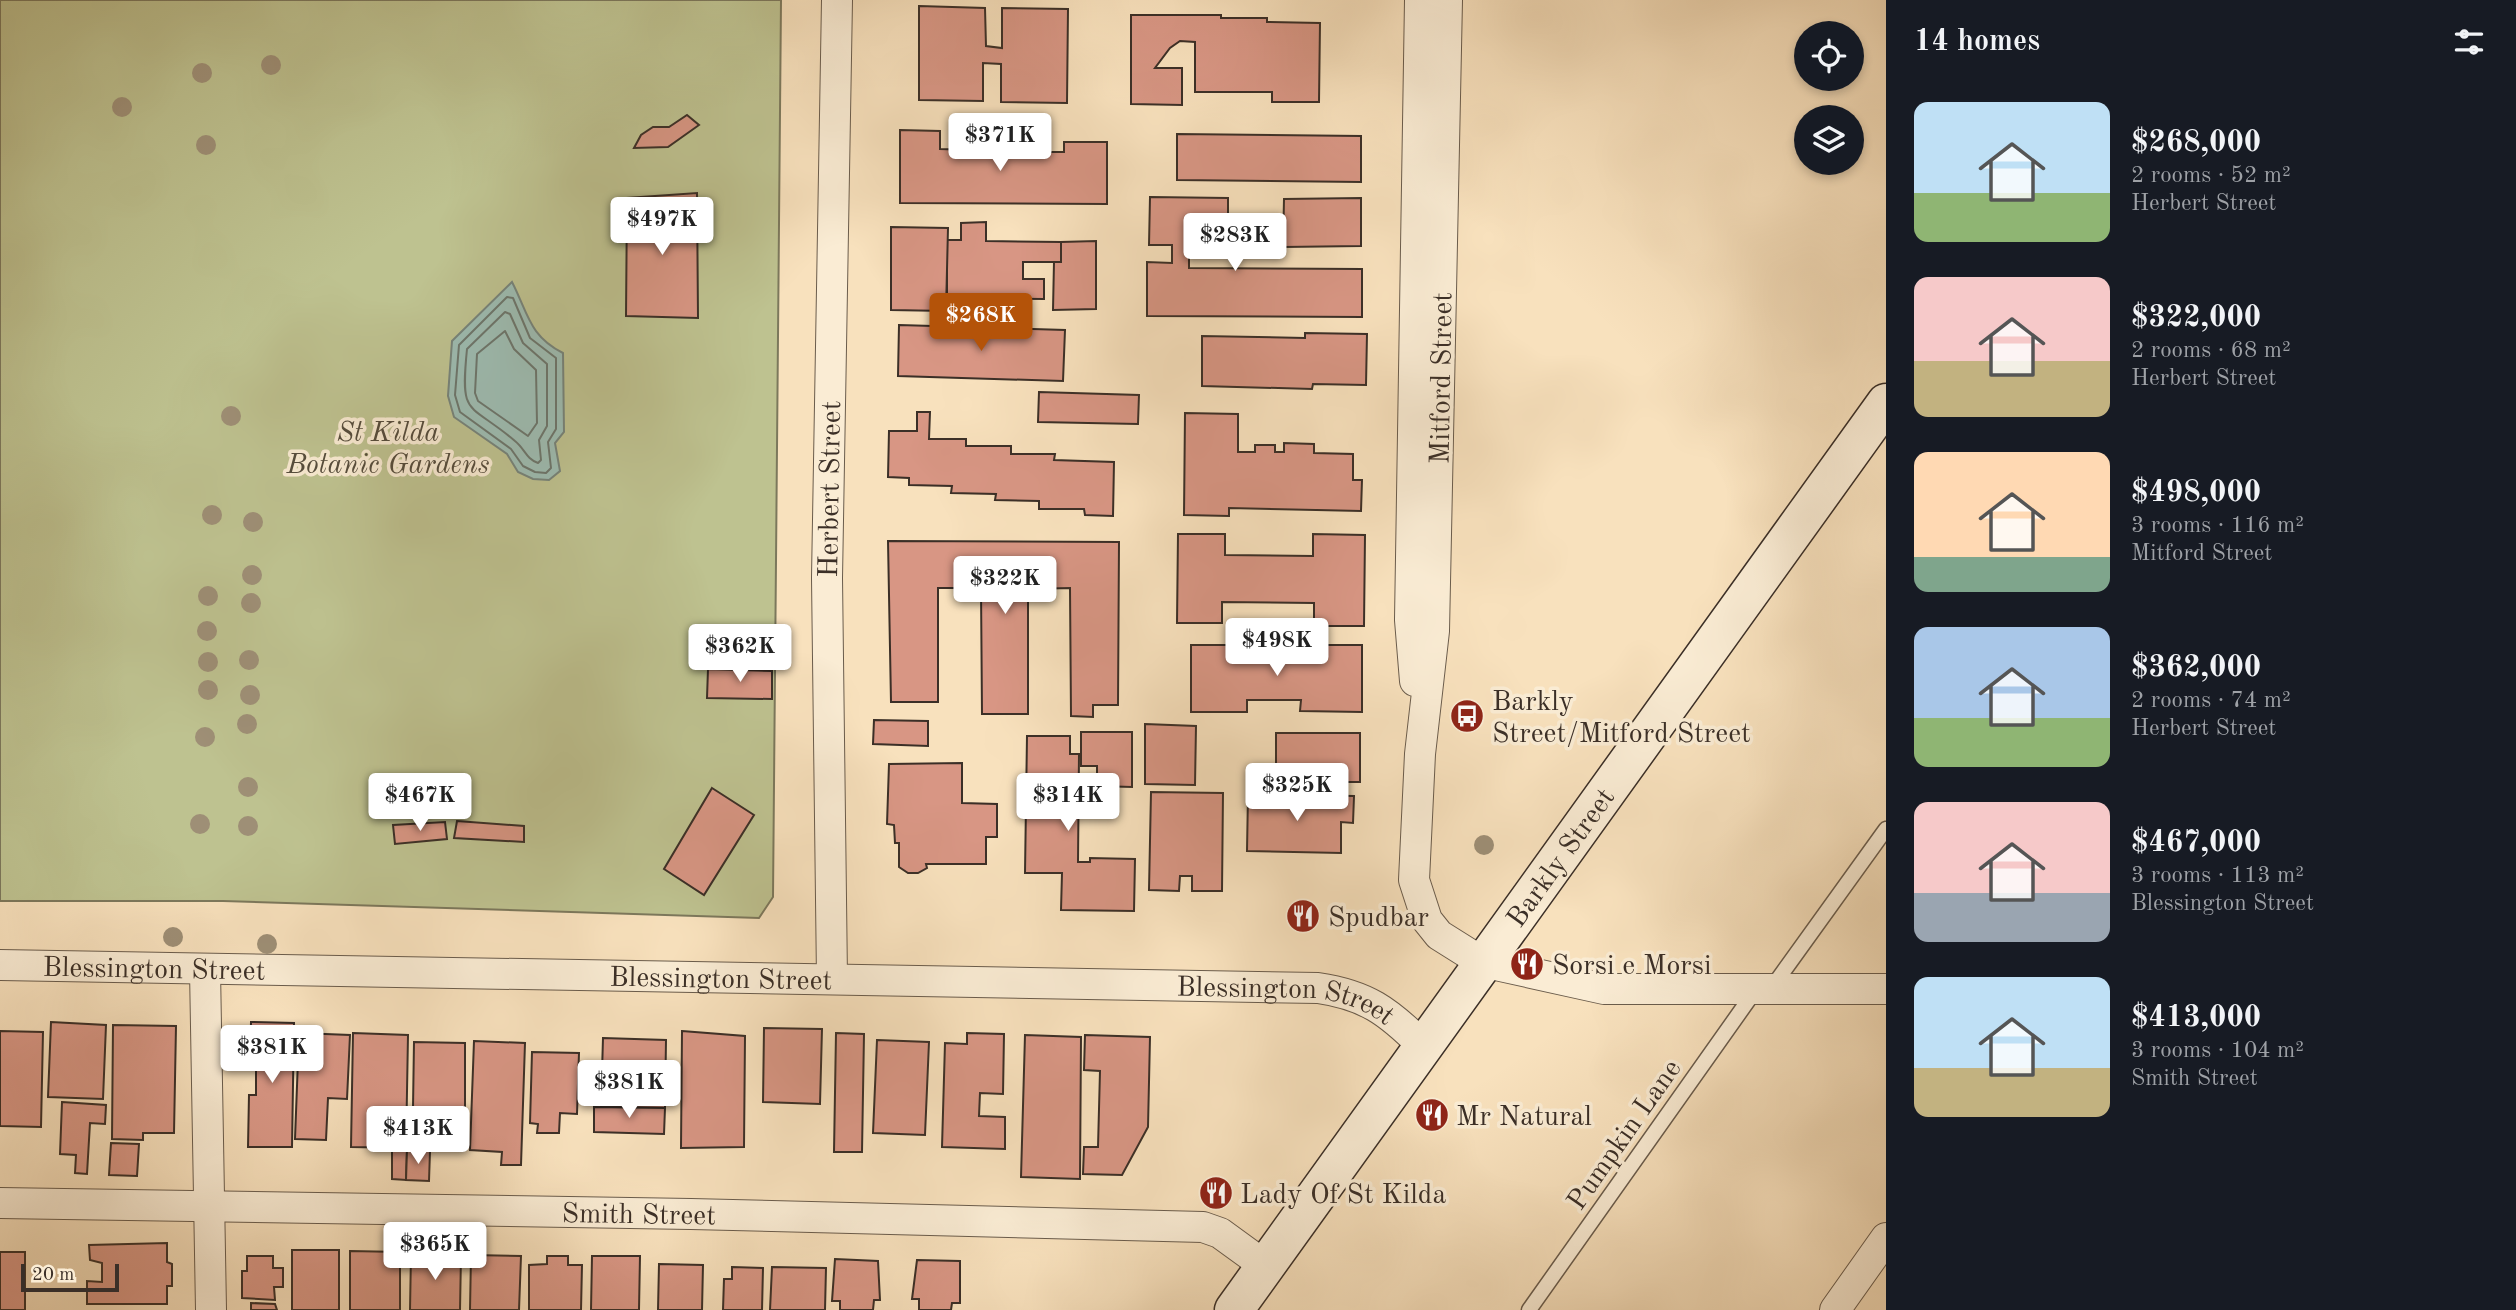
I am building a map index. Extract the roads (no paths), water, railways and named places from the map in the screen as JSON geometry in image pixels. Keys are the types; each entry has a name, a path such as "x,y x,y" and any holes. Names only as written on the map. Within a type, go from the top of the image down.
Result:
{"main road":[{"name":"Barkly Street","path":"1234,1310 1886,403"}],"street":[{"name":"Herbert Street","path":"832,978 827,578 837,0"},
{"name":"Mitford Street","path":"1420,0 1423,604 1429,689 1420,754 1414,880 1427,920 1439,935 1482,962"},
{"name":"Mitford Street","path":"1423,604 1447,0"},
{"path":"1482,962 1604,989 1886,989"},
{"name":"Blessington Street","path":"0,965 1318,988 1346,992 1370,1001 1396,1020 1422,1045"},
{"path":"205,970 211,1310"},
{"name":"Smith Street","path":"0,1203 677,1213 1203,1227 1220,1233 1265,1265"},
{"path":"1835,1310 1886,1238"}],"lane":[{"name":"Pumpkin Lane","path":"1529,1310 1765,987 1886,829"}],"water":[{"path":"512,282 536,331 563,353 564,432 555,443 560,471 549,480 533,479 518,472 507,454 454,417 448,396 452,341"}],"place":[{"name":"Barkly Street/Mitford Street","path":"1467,716"},
{"name":"Spudbar","path":"1303,916"},
{"name":"Sorsi e Morsi","path":"1527,964"},
{"name":"Mr Natural","path":"1432,1115"},
{"name":"Lady Of St Kilda","path":"1216,1193"}],"park label":[{"name":"St Kilda Botanic Gardens","path":"388,447"}]}
